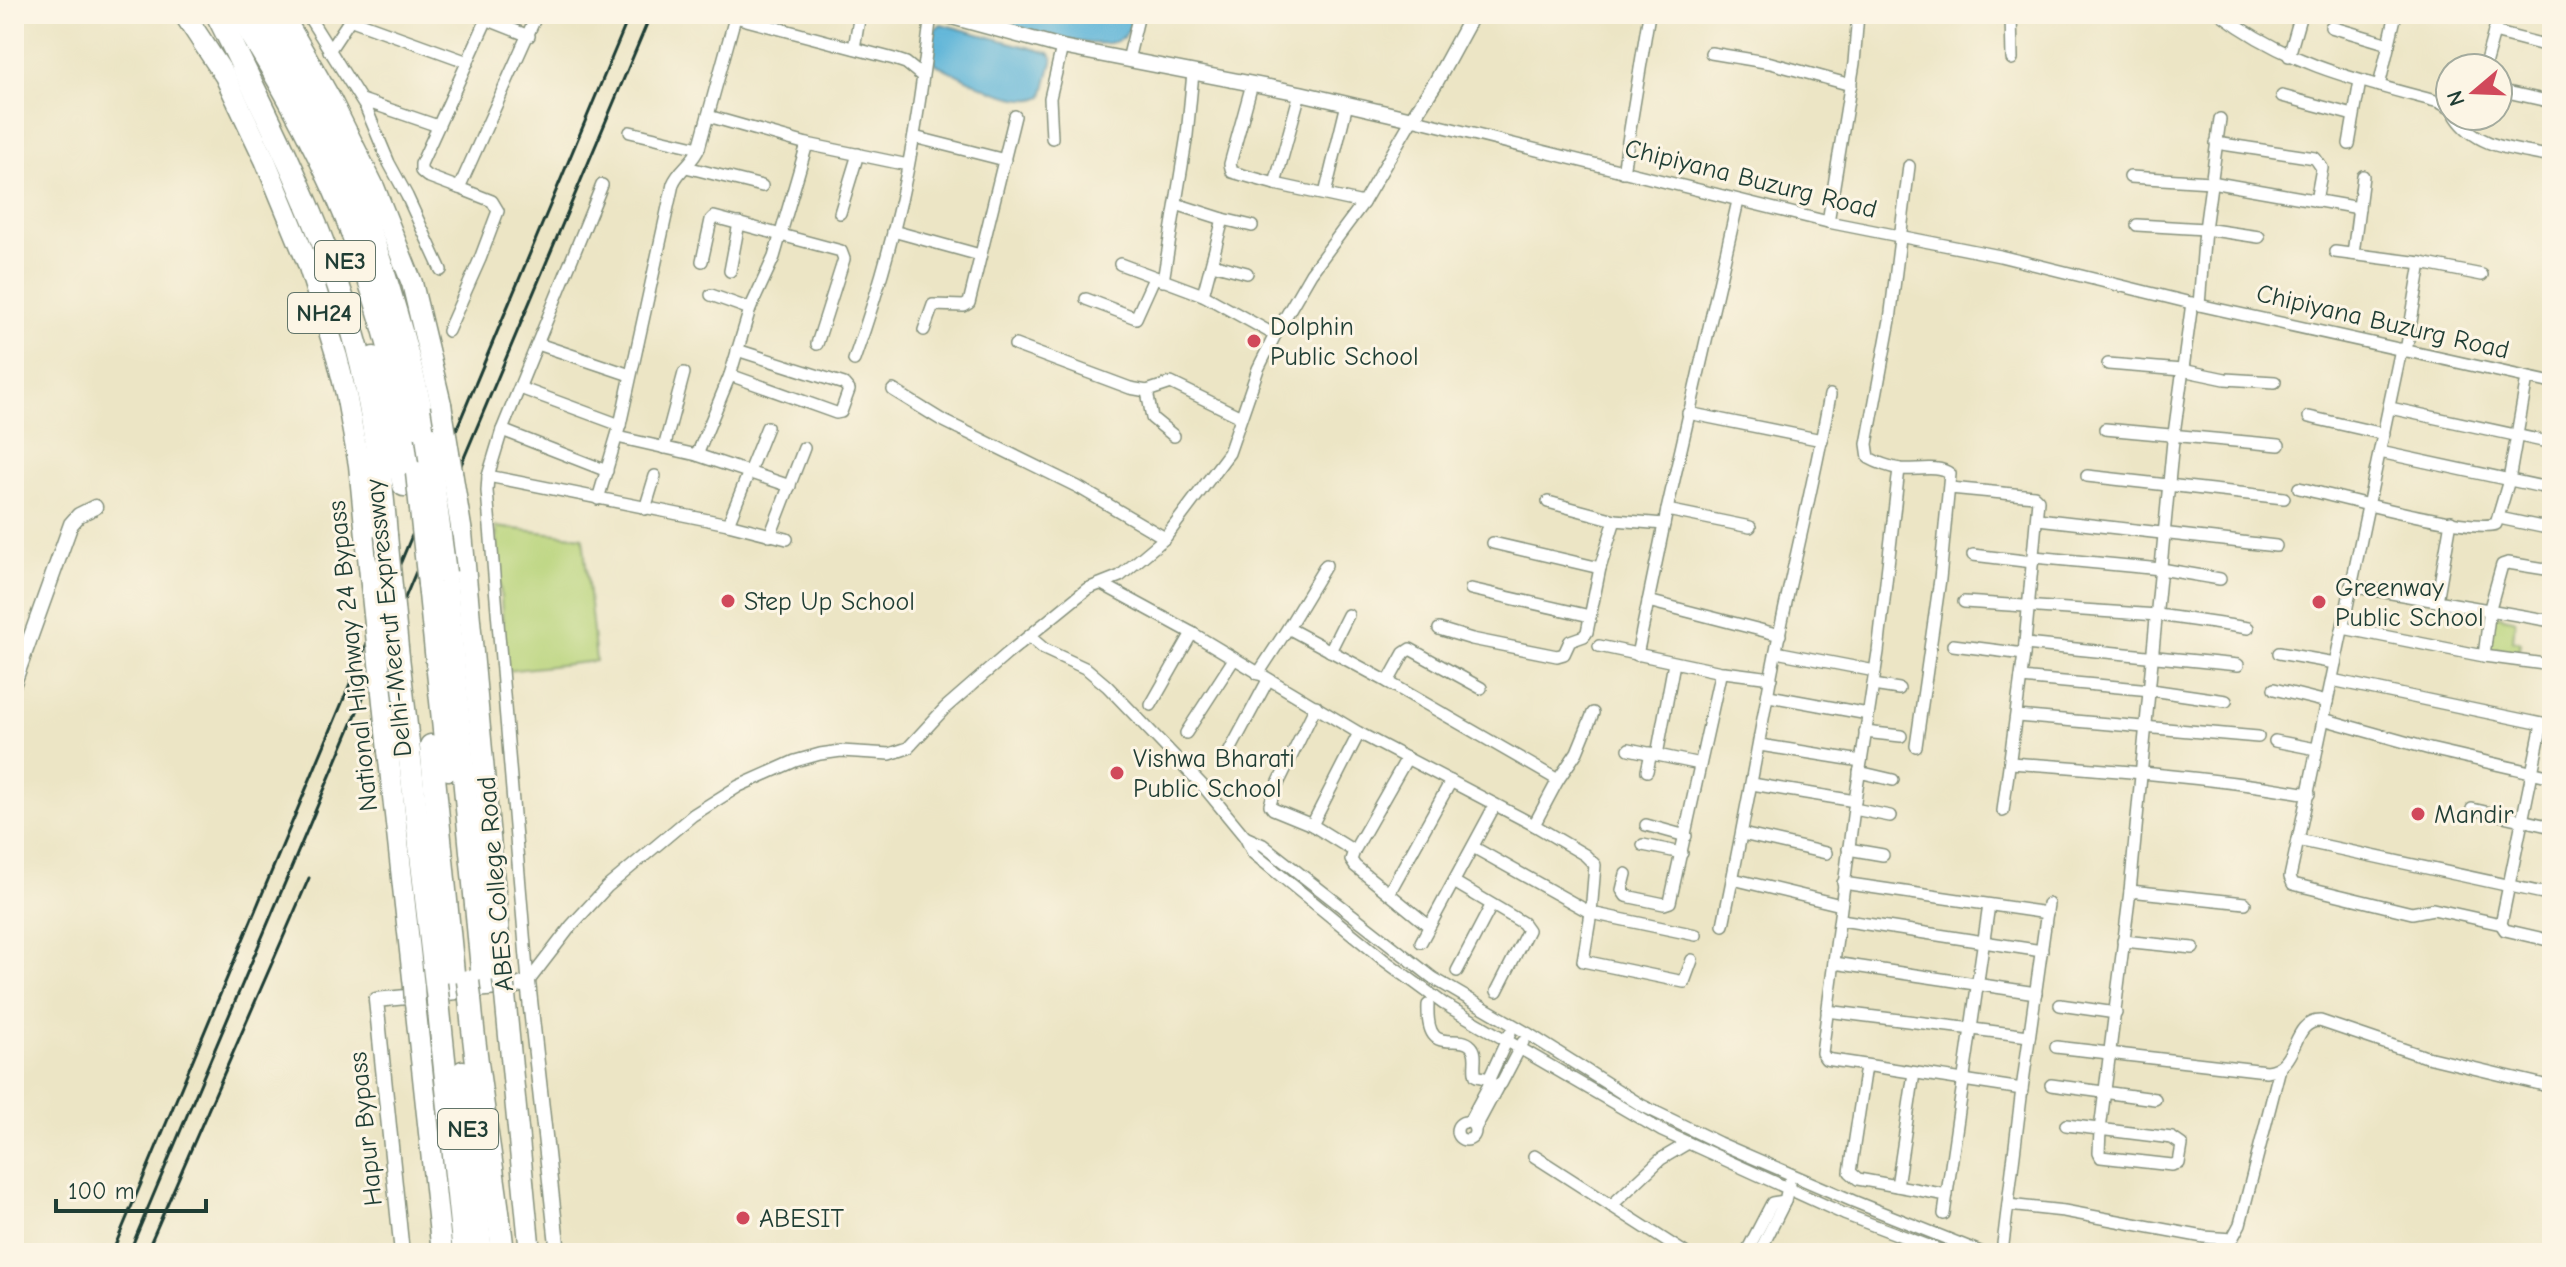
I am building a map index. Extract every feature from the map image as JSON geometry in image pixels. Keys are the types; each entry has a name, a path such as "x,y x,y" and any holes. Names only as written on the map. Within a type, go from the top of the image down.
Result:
{"highway":[{"name":"National Highway 24 Bypass","path":"184,14 225,76 289,215 337,357 357,454 442,1253"},
{"path":"218,14 254,31 332,102 386,215 423,318 441,404 462,533 470,990 464,1253"},
{"path":"254,31 318,115 362,207 407,347 427,436 430,582 470,990"},
{"path":"254,31 298,182 344,304 371,413 380,463 397,648 530,1253"},
{"name":"Delhi-Meerut Expressway","path":"254,31 263,78 291,133 340,248 410,479 430,582 485,1136 495,1182 503,1253"},
{"name":"Delhi-Meerut Expressway","path":"470,990 481,1253"}],"street":[{"path":"307,14 361,100 441,270"},
{"path":"473,14 529,36"},
{"path":"459,188 537,14"},
{"path":"854,48 860,14"},
{"path":"854,360 873,305 908,165 931,14"},
{"name":"Chipiyana Buzurg Road","path":"941,14 1062,47 1300,93 1828,222 2000,256 2195,304 2552,383"},
{"path":"1128,60 1139,14"},
{"path":"528,982 571,926 607,887 693,815 739,786 795,761 841,751 890,754 908,748 945,708 988,669 1087,589 1120,576 1165,538 1229,453 1258,369 1275,335 1311,273 1363,203 1473,14"},
{"path":"1623,172 1649,14"},
{"path":"1828,222 1851,85 1858,14"},
{"path":"2011,14 2012,59"},
{"path":"2221,14 2275,50 2311,66 2434,101"},
{"path":"2289,56 2301,14"},
{"path":"2488,52 2499,14"},
{"path":"329,51 349,16 468,62"},
{"path":"598,499 619,431 673,184 699,148 735,16 902,61 922,76"},
{"path":"2379,86 2395,18"},
{"path":"448,331 498,211 492,201 427,176 421,171 421,164 487,19"},
{"path":"2331,27 2389,44"},
{"path":"2494,32 2552,47"},
{"path":"1052,138 1050,98 1062,47"},
{"path":"1711,53 1771,63 1851,85"},
{"path":"1086,299 1136,318 1159,279 1176,204 1193,73"},
{"path":"2349,144 2360,81"},
{"path":"1252,84 1230,168 1236,175 1363,203"},
{"path":"1275,184 1300,93"},
{"path":"2514,94 2552,102"},
{"path":"2282,96 2353,115"},
{"path":"361,100 438,126"},
{"path":"1325,194 1347,104"},
{"path":"708,116 807,144 908,165"},
{"path":"924,330 930,307 935,303 968,305 1015,116"},
{"path":"2066,1125 2100,1130 2176,1139 2182,1145 2181,1160 2172,1165 2101,1157 2099,1153 2100,1130 2104,1094 2116,1013 2151,690 2174,435 2220,119"},
{"path":"630,132 699,148"},
{"path":"2468,132 2475,138 2552,157"},
{"path":"914,137 1005,160"},
{"path":"2216,143 2315,158 2322,168 2316,201"},
{"path":"697,455 730,375 750,309 781,236 807,144"},
{"path":"840,213 858,154"},
{"path":"1909,166 1902,238 1867,444 1869,458 1899,469 1948,471 1950,488 1916,746"},
{"path":"686,167 762,186"},
{"path":"2353,254 2363,176"},
{"path":"2130,177 2211,182 2359,208"},
{"name":"ABES College Road","path":"558,1253 528,982 488,509 488,476 502,430 602,185"},
{"path":"1637,655 1688,413 1738,201"},
{"path":"1176,204 1252,226"},
{"path":"702,261 713,218 717,217 838,250 844,256 817,344"},
{"path":"1203,295 1223,219"},
{"path":"730,271 739,223"},
{"path":"2137,225 2205,229 2259,237"},
{"path":"893,231 980,255"},
{"path":"2335,252 2421,263 2482,275"},
{"path":"2421,263 2290,877 2293,884 2412,913 2433,909 2501,924 2505,930 2552,941"},
{"path":"1120,264 1203,295 1275,335"},
{"path":"1212,264 1247,273"},
{"path":"711,295 750,309"},
{"path":"538,344 630,375"},
{"path":"1015,345 1130,388 1147,391 1164,384 1178,385 1241,417"},
{"path":"730,375 836,413 841,412 849,390 844,384 737,350"},
{"path":"2108,364 2275,382"},
{"path":"664,448 684,373"},
{"path":"2299,488 2451,521 2488,526 2496,524 2509,480 2527,378"},
{"path":"520,388 664,448 697,455 790,486"},
{"path":"893,390 940,419 1078,487 1165,538"},
{"path":"1147,391 1152,418 1174,436"},
{"path":"1723,925 1830,395"},
{"path":"2390,408 2552,443"},
{"path":"1688,413 1822,440"},
{"path":"2309,417 2384,434"},
{"path":"728,524 767,427"},
{"path":"2105,429 2279,445"},
{"path":"502,430 607,471"},
{"path":"770,536 804,448"},
{"path":"2380,452 2552,489"},
{"path":"1899,469 1875,671 1843,883 1841,920 1822,1051 1823,1056 1866,1066 2022,1089"},
{"path":"488,476 728,524 787,539"},
{"path":"645,509 655,476"},
{"path":"2087,476 2284,498"},
{"path":"1950,488 2036,496 2038,519 2025,649 2003,811"},
{"path":"1548,502 1615,520 1664,524"},
{"path":"14,683 71,524 79,515 95,507"},
{"path":"1667,510 1750,527"},
{"path":"2499,518 2552,529"},
{"path":"2038,519 2276,546"},
{"path":"1439,629 1472,639 1561,656 1572,640 1586,635 1600,568 1615,520"},
{"path":"2437,601 2451,521"},
{"path":"1493,543 1600,568"},
{"path":"1973,555 2161,569 2220,579"},
{"path":"2484,656 2490,608 2504,563 2552,570"},
{"path":"1226,758 1288,628 1326,565"},
{"path":"1102,584 1192,633 1359,733 1592,859 1595,865 1591,913 1583,961 1684,982 1692,960"},
{"path":"2351,586 2552,621"},
{"path":"1471,589 1590,616"},
{"path":"1648,601 1780,635"},
{"path":"1964,602 2158,615 2248,628"},
{"path":"1330,651 1348,615"},
{"path":"1288,628 1558,780"},
{"path":"2343,628 2484,656 2552,665"},
{"path":"1151,705 1192,633"},
{"path":"1030,637 1044,649 1087,669 1107,686 1204,787 1245,837 1253,853 1384,960 1444,1004 1662,1131 1786,1195 1943,1252 1942,1235"},
{"path":"1953,645 2153,656 2238,665"},
{"path":"1599,646 1721,672 1771,678"},
{"path":"1388,682 1404,653 1410,649 1481,688"},
{"path":"1776,652 1875,671"},
{"path":"2279,653 2335,663"},
{"path":"1186,733 1234,659"},
{"path":"1647,771 1654,754 1674,663"},
{"path":"1626,874 1622,890 1624,895 1668,903 1672,899 1721,672"},
{"path":"2021,678 2151,690 2226,701"},
{"path":"2332,680 2547,725 2501,924"},
{"path":"1873,685 1899,689"},
{"path":"2274,689 2327,702"},
{"path":"1769,696 1868,714"},
{"path":"1316,706 1270,799 1273,809 1312,825 1354,851"},
{"path":"1534,825 1577,752 1593,713"},
{"path":"2017,716 2258,737"},
{"path":"2323,719 2430,749 2552,777"},
{"path":"1865,732 1901,736"},
{"path":"1312,825 1359,733"},
{"path":"2275,741 2316,749"},
{"path":"1760,745 1860,767 1893,780"},
{"path":"1629,749 1700,764"},
{"path":"1407,758 1351,860 1429,926"},
{"path":"2011,763 2142,772 2309,794"},
{"path":"1389,893 1451,781"},
{"path":"1752,784 1854,805 1890,816"},
{"path":"1421,942 1495,805"},
{"path":"2472,809 2552,827"},
{"path":"1646,825 1686,836"},
{"path":"1742,834 1826,853"},
{"path":"1245,837 1263,845 1433,978 1669,1119 1793,1175 1983,1253"},
{"path":"2298,840 2552,895"},
{"path":"1643,845 1682,853"},
{"path":"1473,847 1591,913 1696,935"},
{"path":"1848,849 1883,855"},
{"path":"1733,879 1841,905"},
{"path":"1454,882 1523,923 1528,930 1497,991"},
{"path":"1843,883 1989,905 2048,909 2003,1244"},
{"path":"2130,891 2245,903"},
{"path":"1944,1214 1989,905"},
{"path":"1457,971 1491,906"},
{"path":"1841,920 2042,951"},
{"path":"2123,941 2193,948"},
{"path":"1834,963 2036,993"},
{"name":"Hapur Bypass","path":"402,1253 376,1000 517,986 528,982"},
{"path":"1428,1005 1437,1039 1443,1043 1462,1041 1468,1044 1475,1055 1473,1070 1476,1076 1492,1083"},
{"path":"2060,1005 2116,1013"},
{"path":"1827,1011 2029,1036"},
{"path":"2008,1205 2064,1211 2204,1237 2232,1239 2240,1224 2280,1068 2309,1023 2320,1021 2423,1056 2552,1087"},
{"path":"1472,1126 1514,1026"},
{"path":"1492,1083 1527,1033"},
{"path":"2056,1047 2266,1071 2280,1068"},
{"path":"1866,1066 1850,1172 1858,1179 1947,1195"},
{"path":"1897,1186 1914,1073"},
{"path":"2051,1085 2155,1099"},
{"path":"1662,1131 1669,1119"},
{"path":"1611,1206 1661,1159 1688,1143"},
{"path":"1534,1156 1685,1253"},
{"path":"1759,1253 1793,1175"},
{"path":"1746,1253 1772,1203 1786,1195"}],"green space":[{"path":"496,527 583,537 596,661 506,671"},
{"path":"2493,614 2515,620 2513,641 2520,642 2517,658 2486,655"}],"water":[{"path":"960,14 1134,14 1131,25 1119,40 1088,43 1041,35"},
{"path":"941,24 1049,53 1053,58 1043,96 1032,99 1004,95 934,63 935,29"}],"railway":[{"path":"112,1253 630,14"},
{"path":"129,1253 651,14"},
{"path":"146,1253 309,878"}],"place":[{"name":"Dolphin Public School","path":"1254,341"},
{"name":"Step Up School","path":"728,601"},
{"name":"Greenway Public School","path":"2319,602"},
{"name":"Vishwa Bharati Public School","path":"1117,773"},
{"name":"Mandir","path":"2418,814"},
{"name":"ABESIT","path":"743,1218"}]}
